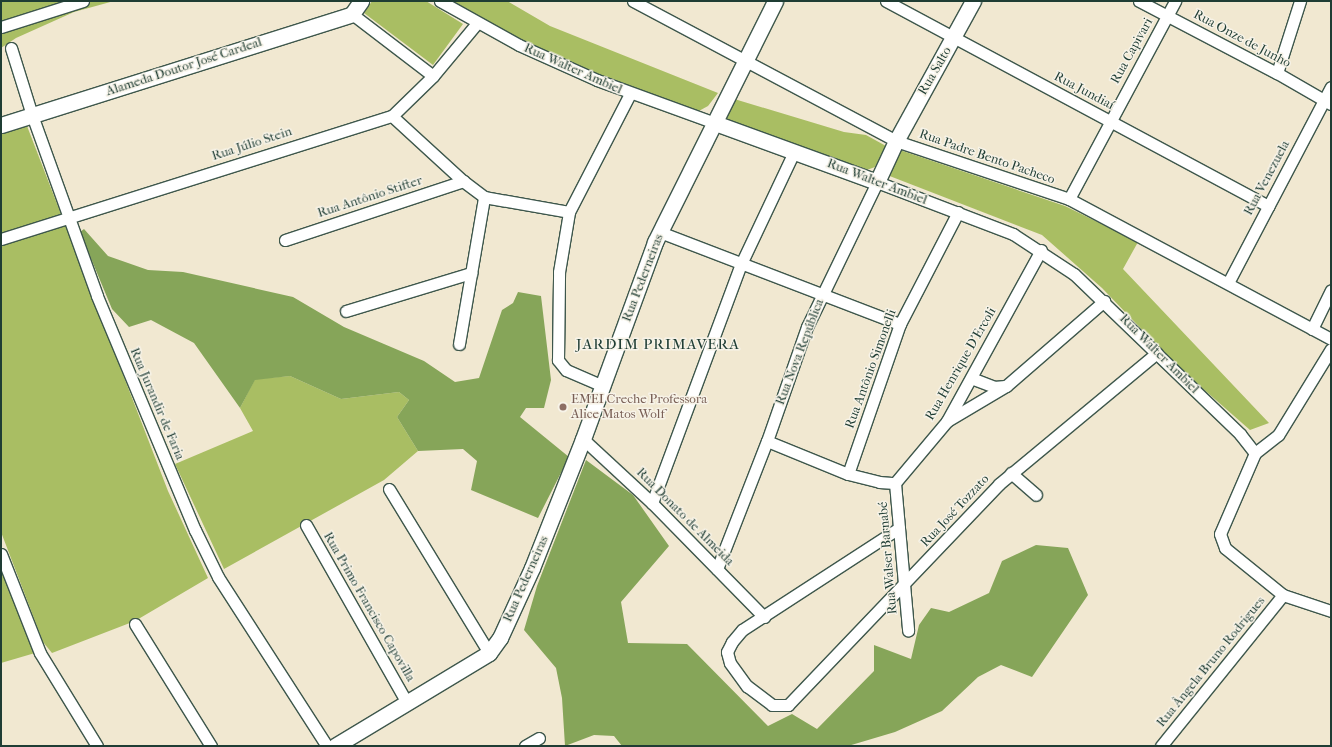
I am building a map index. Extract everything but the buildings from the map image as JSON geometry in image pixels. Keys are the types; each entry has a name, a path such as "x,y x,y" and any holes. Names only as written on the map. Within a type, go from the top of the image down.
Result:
{"street":[{"path":"1,27 83,1"},
{"path":"360,1 352,14 433,76"},
{"name":"Rua Walter Ambiel","path":"440,1 519,46 630,94 715,123 877,182 1013,234 1041,250 1074,274 1104,301 1240,434 1255,453"},
{"name":"Rua Padre Bento Pacheco","path":"633,1 744,62 896,141 1069,199 1228,282 1331,339"},
{"name":"Rua Pederneiras","path":"489,654 500,638 532,568 583,439 660,232 775,1"},
{"name":"Rua Jundiaí","path":"886,1 1268,206"},
{"name":"Rua Salto","path":"896,141 955,37 973,1"},
{"name":"Rua Onze de Junho","path":"1138,1 1278,73 1327,102"},
{"name":"Rua Capivari","path":"1069,199 1175,1"},
{"path":"1278,73 1300,1"},
{"name":"Alameda Doutor José Cardeal","path":"1,125 352,14"},
{"name":"Rua Júlio Stein","path":"1,239 392,116 433,76 477,23"},
{"name":"Rua Jurandir de Faria","path":"11,48 32,115 68,217 137,395 208,557 218,577 327,746"},
{"name":"Rua Venezuela","path":"1228,282 1268,206 1327,102 1331,87"},
{"path":"603,386 566,370 558,360 559,272 569,212 630,94"},
{"path":"392,116 463,181 484,197 569,212"},
{"name":"Rua Nova República","path":"717,569 767,441 807,327 896,141"},
{"path":"652,503 741,264 794,152"},
{"name":"Rua Antônio Stifter","path":"285,240 463,181"},
{"path":"459,344 484,197"},
{"name":"Rua Antônio Simonelli","path":"848,474 900,324 958,212"},
{"path":"660,232 900,324"},
{"name":"Rua Henrique D'Ercoli","path":"895,483 946,421 1041,250"},
{"path":"346,311 471,274"},
{"path":"1312,328 1331,290"},
{"path":"946,421 1006,386 1104,301"},
{"path":"1331,349 1278,435 1255,453 1220,534 1225,548 1283,595 1331,611"},
{"name":"Rua José Tozzato","path":"764,617 742,630 732,642 727,652 730,663 756,695 772,705 788,705 1011,472 1157,353"},
{"path":"971,378 994,387 1006,386"},
{"name":"Rua Donato de Almeida","path":"583,439 652,503 764,617"},
{"path":"767,441 848,474 879,482 895,483"},
{"path":"1011,472 1036,495"},
{"name":"Rua Walser Barnabé","path":"895,483 908,630"},
{"path":"335,746 489,654 389,490"},
{"name":"Rua Primo Francisco Capovilla","path":"306,525 407,703"},
{"path":"764,617 899,528"},
{"path":"1,554 40,653 92,744"},
{"name":"Rua Ângela Bruno Rodrigues","path":"1161,746 1283,595"},
{"path":"135,624 211,746"},
{"path":"525,746 539,738"}],"green space":[{"path":"1,1 114,1 74,12 16,38 1,48"},
{"path":"372,1 426,1 463,24 433,65 364,13"},
{"path":"448,1 507,1 550,26 718,93 708,106 697,112 675,106 528,46"},
{"path":"731,98 844,132 866,135 886,146 875,167 864,171 728,122 724,115"},
{"path":"27,126 168,491 208,578 135,621 52,653 43,642 1,532 1,134"},
{"path":"897,149 1065,206 1138,242 1123,269 1269,423 1250,430 1176,365 1102,288 1042,235 887,175"},
{"path":"84,229 108,256 148,270 183,272 293,297 344,327 424,361 455,382 479,378 502,310 513,303 518,292 541,296 551,380 544,408 526,408 520,417 569,457 538,518 471,490 477,461 463,449 418,451 397,417 409,400 399,392 341,399 290,376 255,380 240,408 194,343 151,320 129,327 112,309 80,232"},
{"path":"290,376 341,399 399,392 409,400 397,417 418,451 384,480 224,569 175,464 253,431 240,408 255,379"},
{"path":"586,460 633,495 669,546 621,602 628,643 687,644 768,726 792,714 817,729 874,671 874,645 911,659 919,625 931,608 949,612 989,593 1002,561 1036,545 1068,548 1088,595 1032,677 1001,665 978,677 942,711 895,732 848,746 622,746 614,736 594,735 565,746 562,698 556,668 524,630 537,586"},
{"path":"1,559 35,653 1,663"}],"place":[{"name":"EMEI Creche Professora Alice Matos Wolf","path":"563,407"}],"district":[{"name":"JARDIM PRIMAVERA","path":"658,345"}]}
